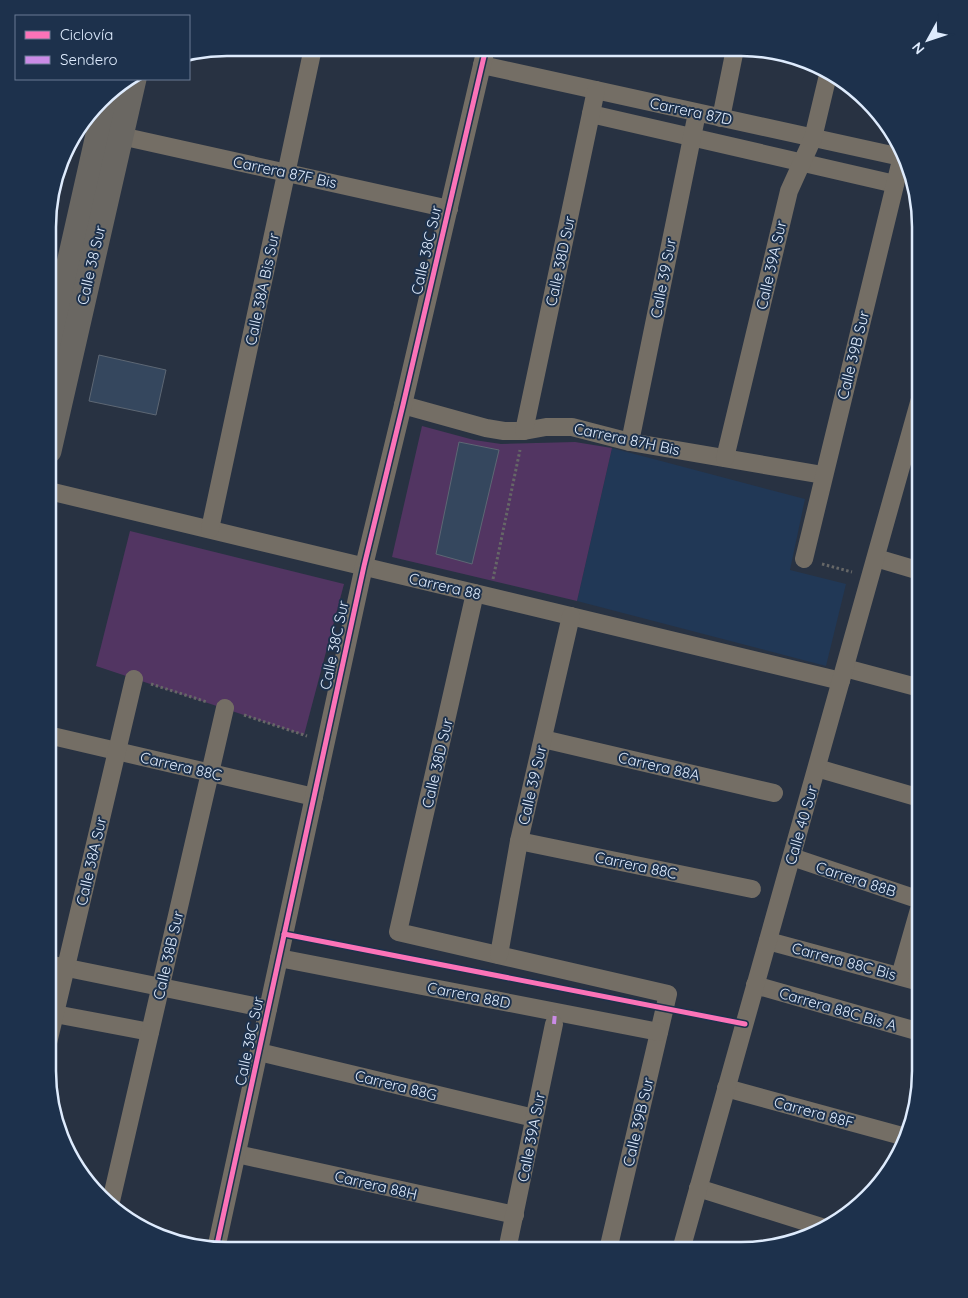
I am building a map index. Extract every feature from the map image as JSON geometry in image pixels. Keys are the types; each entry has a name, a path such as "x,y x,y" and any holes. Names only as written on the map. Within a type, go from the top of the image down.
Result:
{"street":[{"path":"720,118 734,56"},
{"name":"Calle 38A Bis Sur","path":"210,529 311,57"},
{"name":"Carrera 87D","path":"484,57 596,90 697,114 895,154"},
{"name":"Calle 38C Sur","path":"218,1241 364,566 484,57"},
{"name":"Calle 39A Sur","path":"725,458 789,190 813,138 827,80"},
{"name":"Calle 38 Sur","path":"56,338 121,136 133,85"},
{"name":"Calle 38D Sur","path":"524,431 596,90"},
{"name":"Calle 38 Sur","path":"56,338 104,110"},
{"name":"Carrera 87D","path":"591,114 895,184"},
{"name":"Calle 39 Sur","path":"630,442 697,114"},
{"name":"Carrera 87F Bis","path":"121,136 449,209"},
{"name":"Calle 39B Sur","path":"804,559 900,164"},
{"name":"Carrera 87H Bis","path":"403,405 486,428 504,431 524,431 546,427 572,427 630,442 823,475"},
{"name":"Calle 40 Sur","path":"683,1242 870,577 912,456"},
{"name":"Carrera 88","path":"56,493 572,616 843,674 911,686"},
{"path":"876,558 912,569"},
{"name":"Calle 38D Sur","path":"482,595 398,932 499,955"},
{"name":"Calle 39 Sur","path":"499,955 519,842 572,616"},
{"name":"Calle 38A Sur","path":"56,1010 134,679"},
{"name":"Calle 38B Sur","path":"112,1196 225,708"},
{"name":"Carrera 88C","path":"56,737 314,797"},
{"name":"Carrera 88A","path":"543,739 774,793"},
{"path":"817,768 911,795"},
{"name":"Carrera 88C","path":"519,842 752,889"},
{"name":"Carrera 88B","path":"792,857 911,897"},
{"path":"900,976 911,937"},
{"name":"Carrera 88C Bis","path":"768,941 911,979"},
{"name":"Calle 39B Sur","path":"499,955 668,994 610,1242"},
{"name":"Carrera 88D","path":"279,958 659,1032"},
{"path":"56,966 268,1009"},
{"name":"Carrera 88C Bis A","path":"756,985 911,1029"},
{"path":"56,1014 150,1032"},
{"name":"Calle 39A Sur","path":"509,1242 554,1024"},
{"name":"Carrera 88G","path":"259,1052 534,1118"},
{"name":"Carrera 88F","path":"726,1088 899,1135"},
{"name":"Carrera 88H","path":"237,1154 515,1216"},
{"path":"698,1188 814,1225"}],"path":[{"path":"482,595 524,431"},
{"path":"804,559 870,577"}],"shaded area":[{"path":"422,426 474,440 501,444 575,442 612,448 577,601 392,557"},
{"path":"612,448 805,499 790,570 846,584 826,666 577,601"},
{"path":"130,531 344,584 304,735 96,666"}],"building":[{"path":"99,355 166,370 156,415 89,401"},
{"path":"459,442 499,450 472,564 436,554"}],"marked path":[{"path":"554,1024 555,1012"}],"cycle path":[{"path":"218,1241 364,566 484,56"},
{"path":"284,934 745,1024"}]}
